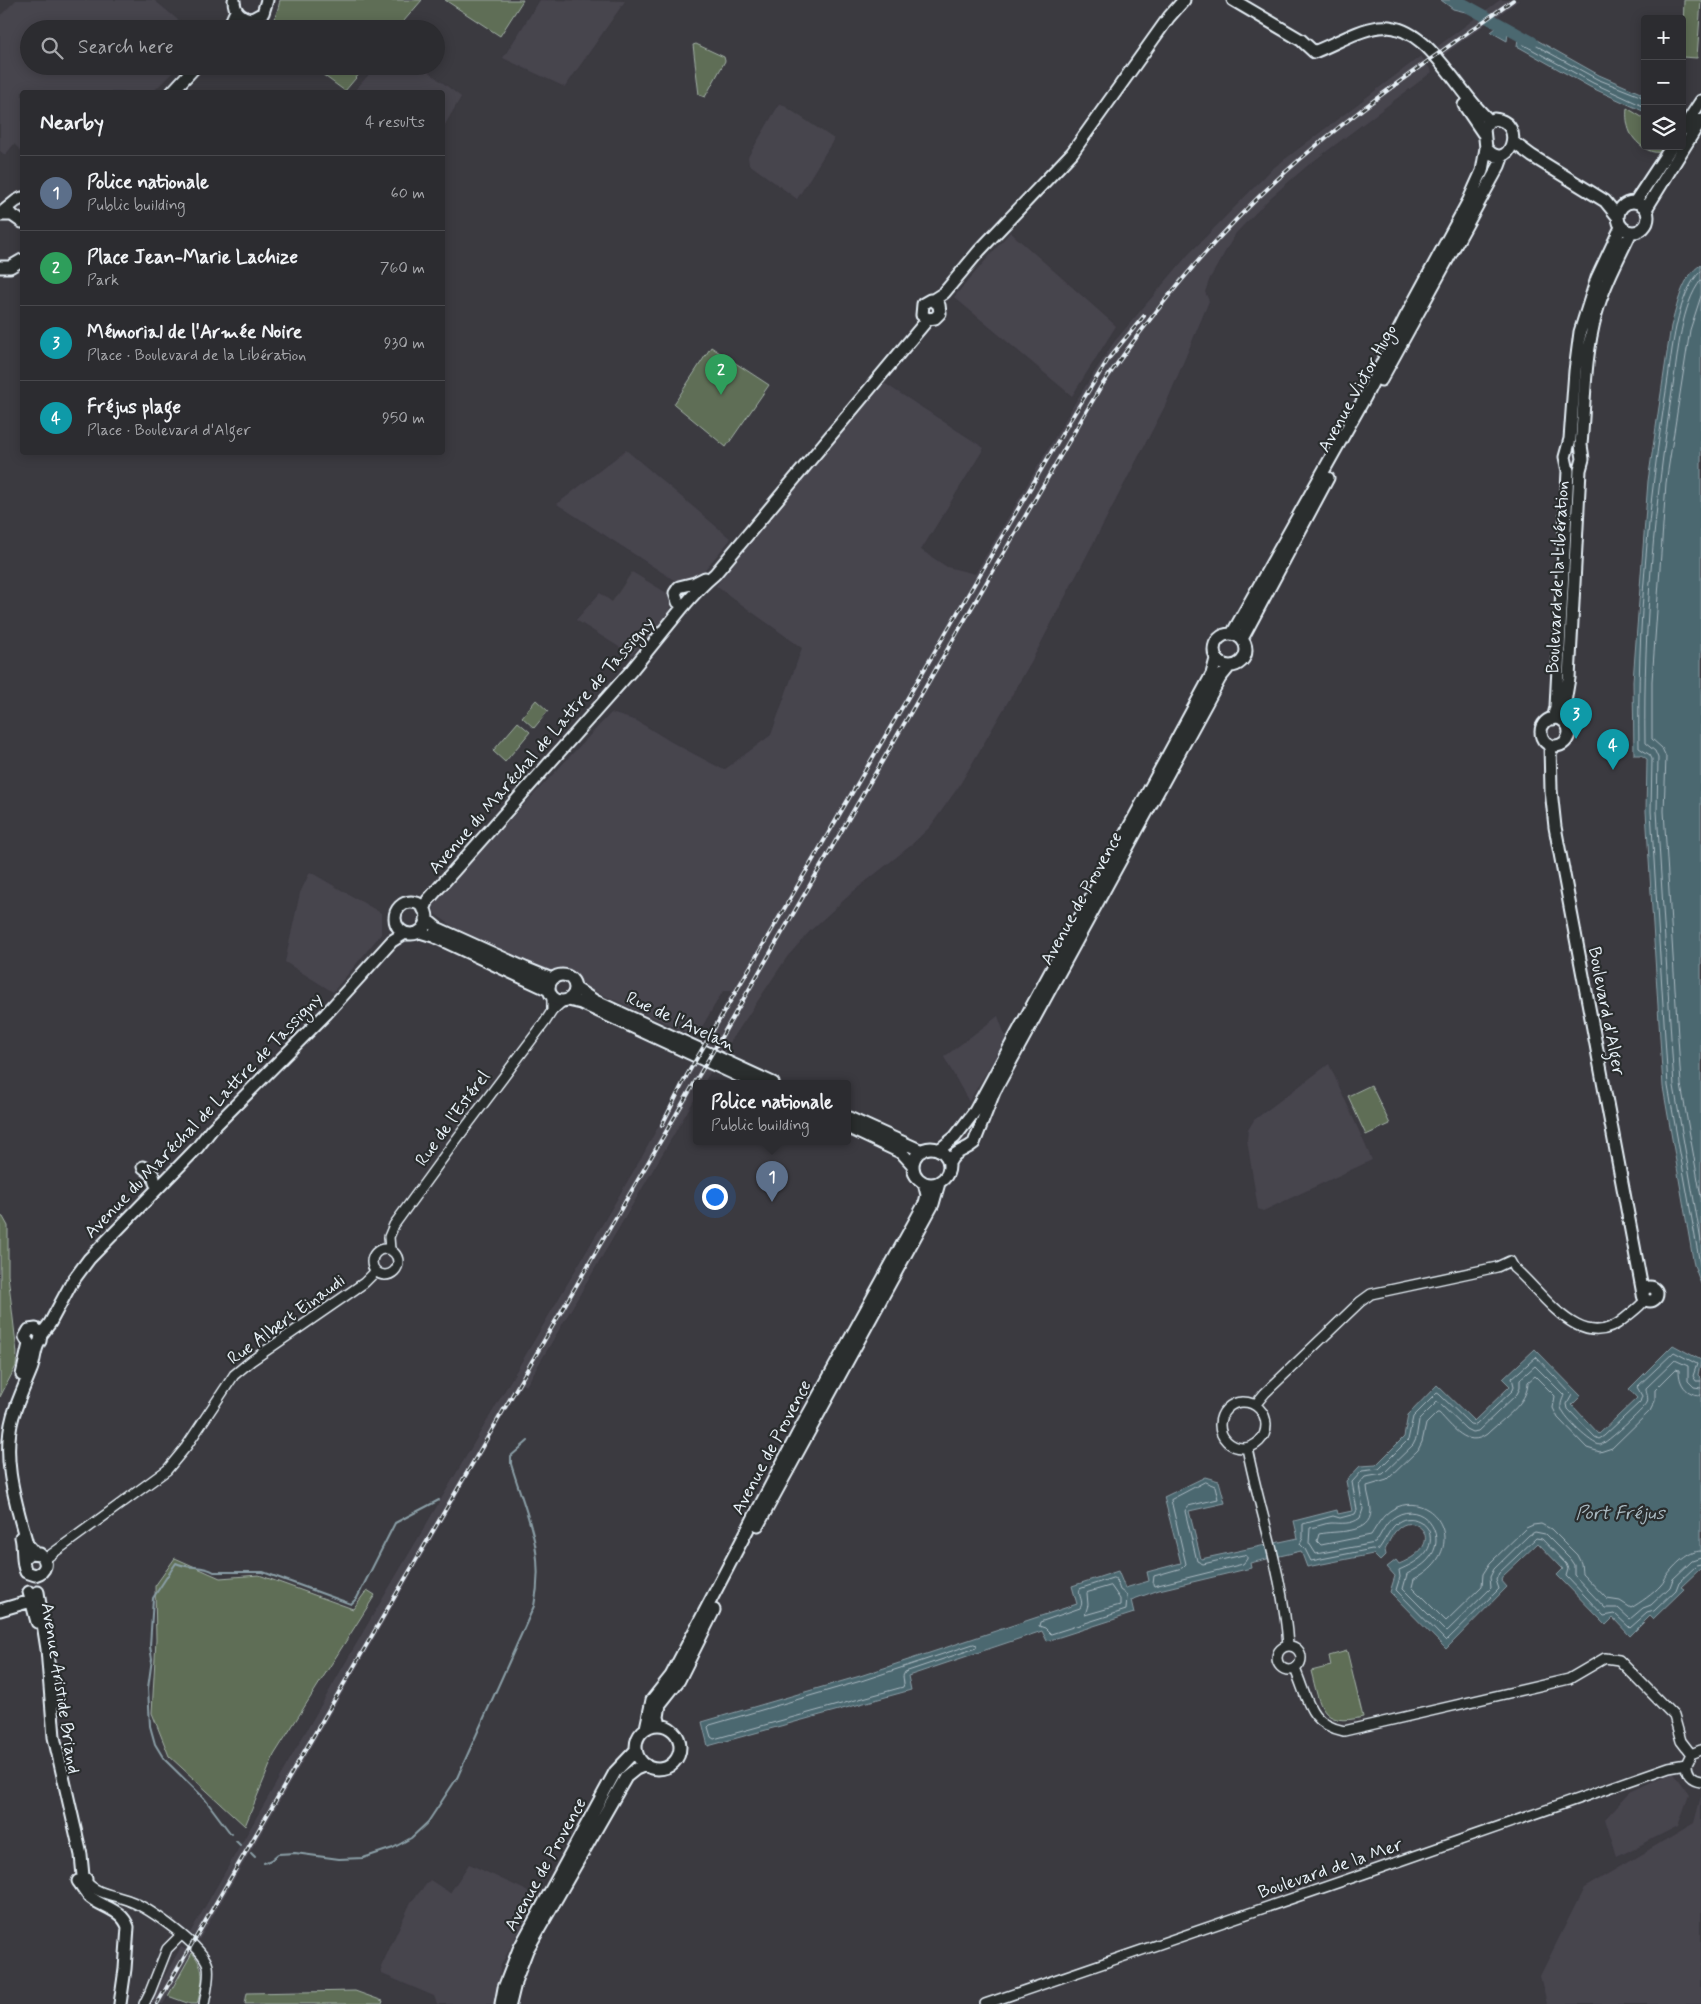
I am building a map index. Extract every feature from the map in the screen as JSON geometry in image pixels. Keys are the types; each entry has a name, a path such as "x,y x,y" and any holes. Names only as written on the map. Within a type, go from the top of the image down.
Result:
{"main road":[{"path":"245,20 260,16 265,10 267,0"},
{"path":"936,303 989,239 1072,153 1169,17 1184,0"},
{"path":"936,303 988,246 1069,163 1127,83 1144,64 1171,23 1191,0"},
{"path":"1233,0 1301,40 1314,52 1366,31 1382,27 1404,30 1419,40 1476,108 1490,121"},
{"path":"235,5 247,18"},
{"path":"231,20 235,5"},
{"path":"1428,50 1434,63 1483,133 1486,148 1493,154 1508,149 1532,156 1605,201 1623,225 1640,231 1645,227 1648,217 1646,209 1701,120"},
{"path":"174,90 188,75"},
{"path":"1686,124 1701,100"},
{"path":"1490,121 1498,120 1509,126 1508,149"},
{"path":"1483,133 1490,121"},
{"name":"Avenue Victor Hugo","path":"1237,636 1469,200 1482,170 1486,148"},
{"name":"Avenue Victor Hugo","path":"1237,636 1508,149"},
{"path":"1568,451 1575,449 1581,458 1574,468 1567,464 1565,457 1568,451 1576,356 1580,332 1597,278 1623,225 1621,209 1630,203 1669,150"},
{"path":"0,214 20,199"},
{"path":"1605,201 1630,203 1646,209"},
{"path":"0,214 19,216"},
{"name":"Boulevard de la Libération","path":"1557,720 1569,678 1585,377 1593,328 1623,225"},
{"path":"0,267 10,267 20,261"},
{"path":"686,586 691,589 685,601 675,598 676,590 679,587 703,579 727,554 925,317 935,318 938,316 940,309 936,303"},
{"name":"Avenue du Maréchal de Lattre de Tassigny","path":"420,932 424,926 423,911 428,900 631,672 685,601 715,574 925,317"},
{"name":"Boulevard de la Libération","path":"1557,720 1556,707 1567,464"},
{"path":"1221,636 1237,636 1246,651 1243,660 1237,665 1229,667 1221,664 1213,652 1215,642 1221,636"},
{"name":"Avenue de Provence","path":"939,1150 956,1137 975,1110 1212,674 1216,659"},
{"name":"Avenue de Provence","path":"949,1163 957,1152 974,1143 994,1092 1220,678 1229,667"},
{"path":"1557,720 1569,729 1567,740 1558,746 1550,745 1543,738 1542,730 1547,722 1557,720"},
{"name":"Boulevard d'Alger","path":"1550,745 1551,790 1557,837 1644,1290"},
{"name":"Avenue du Maréchal de Lattre de Tassigny","path":"36,1338 50,1323 72,1282 103,1243 326,1014 398,936 401,929 396,914 400,907 407,903 423,911"},
{"path":"423,911 437,928 525,968 551,989 566,1001 573,995 575,988 573,981 567,976 559,975 551,989"},
{"path":"401,929 413,934 420,932 433,936 551,989"},
{"name":"Avenue du Maréchal de Lattre de Tassigny","path":"36,1338 53,1302 81,1263 155,1183 391,937 401,929"},
{"name":"Rue de l'Avelan","path":"575,988 595,1000 768,1080"},
{"name":"Rue de l'Avelan","path":"566,1001 581,1003 748,1080"},
{"path":"851,1119 922,1151"},
{"path":"851,1129 902,1153 913,1165"},
{"path":"930,1148 939,1150 946,1155 949,1163 947,1174 939,1183 929,1185 914,1174 913,1165 916,1156 922,1151 930,1148"},
{"path":"143,1167 153,1175 155,1183"},
{"name":"Avenue de Provence","path":"646,1728 652,1700 671,1676 800,1428 925,1203 927,1193 924,1183"},
{"name":"Avenue de Provence","path":"660,1725 658,1717 660,1704 679,1680 751,1539 933,1204 939,1183"},
{"path":"29,1555 23,1546 7,1477 6,1454 9,1412 36,1338"},
{"path":"40,1554 44,1559 45,1568 33,1574 22,1565 29,1555 40,1554"},
{"name":"Avenue Aristide Briand","path":"33,1574 33,1595 47,1649 54,1737 81,1855 82,1880"},
{"path":"0,1605 33,1595"},
{"path":"0,1610 33,1595"},
{"path":"660,1725 671,1730 677,1736 679,1742 678,1753 674,1761 658,1768 646,1765 640,1759 636,1750 637,1740 646,1728 660,1725"},
{"name":"Avenue de Provence","path":"501,2004 504,1988 519,1949 615,1772 636,1750"},
{"name":"Avenue de Provence","path":"510,2004 522,1962 558,1893 626,1777 636,1769 646,1765"},
{"path":"82,1880 92,1898 123,1917 128,1927 120,2004"}],"street":[{"path":"551,989 552,1010"},
{"name":"Rue de l'Estérel","path":"390,1250 390,1237 394,1226 552,1010 566,1001"},
{"path":"382,1249 390,1250 394,1252 398,1260 394,1270 384,1274 376,1271 372,1262 375,1254 382,1249"},
{"path":"1255,1405 1265,1393 1367,1296 1512,1264 1569,1321 1591,1330 1602,1331 1617,1325 1644,1290"},
{"name":"Rue Albert Einaudi","path":"44,1559 136,1493 178,1458 234,1374 364,1283 376,1271"},
{"path":"1238,1402 1247,1402 1255,1405 1262,1412 1265,1420 1262,1438 1247,1448 1233,1446 1227,1442 1220,1430 1223,1412 1238,1402"},
{"path":"1247,1448 1277,1568 1284,1605 1288,1646"},
{"path":"1288,1646 1297,1649 1301,1654 1300,1662 1295,1669 1290,1670 1282,1668 1277,1661 1280,1650 1288,1646"},
{"path":"1295,1669 1315,1716 1322,1724 1344,1731 1569,1679 1600,1660 1611,1657 1622,1662 1674,1716 1681,1741 1691,1754"},
{"path":"1701,1750 1691,1754 1686,1764 1689,1775 1695,1780 1701,1781"},
{"name":"Boulevard de la Mer","path":"984,2004 1383,1867 1669,1766 1686,1764"},
{"path":"82,1880 94,1889 132,1901 149,1910 199,1949 208,1967 204,2004"},
{"path":"144,2004 166,1949 181,1935"}],"shaded area":[{"path":"16,0 154,0 178,20 20,20 20,75 170,75 155,90 20,90 20,150 14,144 5,155 0,151 0,16"},
{"path":"540,0 625,1 565,87 503,58"},
{"path":"1500,0 1519,0 1495,18 1485,11"},
{"path":"1477,17 1487,23 1441,57 1434,49"},
{"path":"1421,56 1432,72 1307,166 1270,198 1236,233 1210,278 1205,292 1209,301 1165,406 1031,662 959,786 930,827 909,847 855,890 810,931 787,957 723,1053 703,1044 732,991 723,991 696,1037 457,929 435,914 433,905 482,849 611,713 637,721 673,743 724,770 771,735 802,648 716,586 749,542 884,383 984,448 921,550 947,567 975,574 1076,401 1114,342 1188,255 1272,169"},
{"path":"369,75 433,75 461,97 445,125 445,90 355,90"},
{"path":"780,103 834,139 797,199 749,164 748,157"},
{"path":"1010,232 1116,326 1072,396 954,297"},
{"path":"626,450 731,539 696,580 677,582 557,504"},
{"path":"632,572 670,595 671,604 667,617 632,655 576,620 600,593 612,602"},
{"path":"310,872 381,913 381,934 333,992 285,962 300,893"},
{"path":"998,1016 1006,1038 969,1102 944,1057"},
{"path":"692,1063 711,1071 706,1080 693,1080 693,1102 526,1386 522,1384 199,1940 190,1933 366,1627 643,1155"},
{"path":"1329,1064 1372,1160 1263,1211 1258,1209 1247,1140 1248,1130 1254,1120"},
{"path":"1673,1772 1689,1795 1678,1826 1617,1857 1605,1819 1630,1792"},
{"path":"1701,1796 1701,2004 1547,2004 1540,1976 1584,1888 1694,1823"},
{"path":"469,1864 523,1889 537,1898 501,1965 495,2004 437,2004 434,1996 382,1974 381,1967 411,1902 430,1880 450,1893"},
{"path":"181,1947 192,1953 163,2004 149,2004"}],"green space":[{"path":"280,0 422,0 405,20 272,20"},
{"path":"445,0 523,0 500,36"},
{"path":"1684,0 1701,0 1697,58 1686,57 1686,15 1683,15"},
{"path":"696,44 724,57 725,61 705,97 699,95 693,45"},
{"path":"323,75 358,75 346,90"},
{"path":"1627,108 1641,117 1641,145 1630,132"},
{"path":"1647,150 1664,150 1659,152"},
{"path":"711,347 769,385 726,447 674,404"},
{"path":"536,700 548,711 534,728 522,717"},
{"path":"518,722 530,732 505,762 493,751"},
{"path":"1371,1085 1390,1124 1366,1135 1348,1096"},
{"path":"0,1216 3,1217 8,1226 8,1275 17,1353 16,1366 0,1397"},
{"path":"175,1558 220,1578 259,1575 353,1609 367,1590 375,1595 274,1755 245,1826 169,1756 152,1713 156,1640 155,1586"},
{"path":"1347,1651 1363,1717 1349,1720 1338,1719 1324,1711 1311,1671 1331,1666 1329,1656"},
{"path":"192,1953 200,1965 202,1977 197,2004 190,2004 168,1996"},
{"path":"355,1991 383,2001 382,2004 245,2004 247,1993"}],"water":[{"path":"1441,0 1464,0 1485,11 1477,17 1470,13 1453,9"},
{"path":"1495,18 1509,24 1507,41 1491,32 1496,28 1487,23"},
{"path":"1519,30 1599,75 1641,93 1641,110 1590,87 1517,46"},
{"path":"1701,265 1701,1284 1694,1265 1663,1087 1646,811 1647,759 1641,755 1634,755 1633,681 1648,481 1671,326 1685,284 1689,276"},
{"name":"Port Fréjus","path":"1673,1345 1701,1360 1698,1375 1701,1378 1701,1568 1681,1587 1684,1589 1653,1619 1650,1616 1630,1636 1613,1618 1606,1625 1557,1575 1563,1569 1538,1543 1503,1576 1501,1580 1507,1587 1446,1649 1390,1592 1395,1576 1387,1567 1396,1560 1399,1564 1414,1556 1422,1548 1425,1540 1424,1533 1420,1527 1414,1524 1407,1524 1397,1529 1385,1550 1386,1555 1380,1561 1373,1554 1307,1567 1301,1551 1250,1563 1251,1568 1159,1590 1131,1600 1134,1613 1047,1641 1042,1631 908,1676 911,1690 708,1746 702,1722 860,1676 1077,1604 1072,1586 1118,1571 1125,1588 1149,1581 1147,1572 1181,1563 1164,1497 1205,1477 1219,1481 1225,1503 1189,1511 1201,1559 1298,1538 1294,1521 1337,1510 1338,1514 1352,1511 1346,1481 1360,1466 1376,1465 1404,1437 1408,1415 1437,1385 1474,1421 1510,1386 1503,1379 1535,1349 1581,1396 1572,1405 1599,1434 1637,1398 1629,1389"}],"waterway":[{"path":"1456,0 1532,42"},
{"path":"264,1863 278,1854 295,1853 339,1859 363,1858 393,1848 411,1838 428,1822 457,1778 534,1606 538,1568 536,1550 533,1533 511,1464 511,1456 528,1441"},
{"path":"231,1834 204,1798 164,1759 155,1744 150,1726 148,1688 152,1659 150,1646 153,1598 176,1563 205,1568 214,1572 263,1572 351,1604 357,1598 395,1523 439,1500"},
{"path":"236,1841 240,1845"},
{"path":"251,1853 255,1857"}],"railway":[{"path":"696,1080 1100,388 1141,331 1207,250 1281,176 1365,107 1513,0"},
{"path":"662,1125 687,1075 1069,422 1109,358 1144,316"},
{"path":"157,2004 693,1085"}],"place":[{"name":"Place Jean-Marie Lachize","path":"721,395"},
{"name":"Mémorial de l'Armée Noire","path":"1576,739"},
{"name":"Fréjus plage","path":"1613,770"},
{"name":"Police nationale","path":"772,1202"}]}
